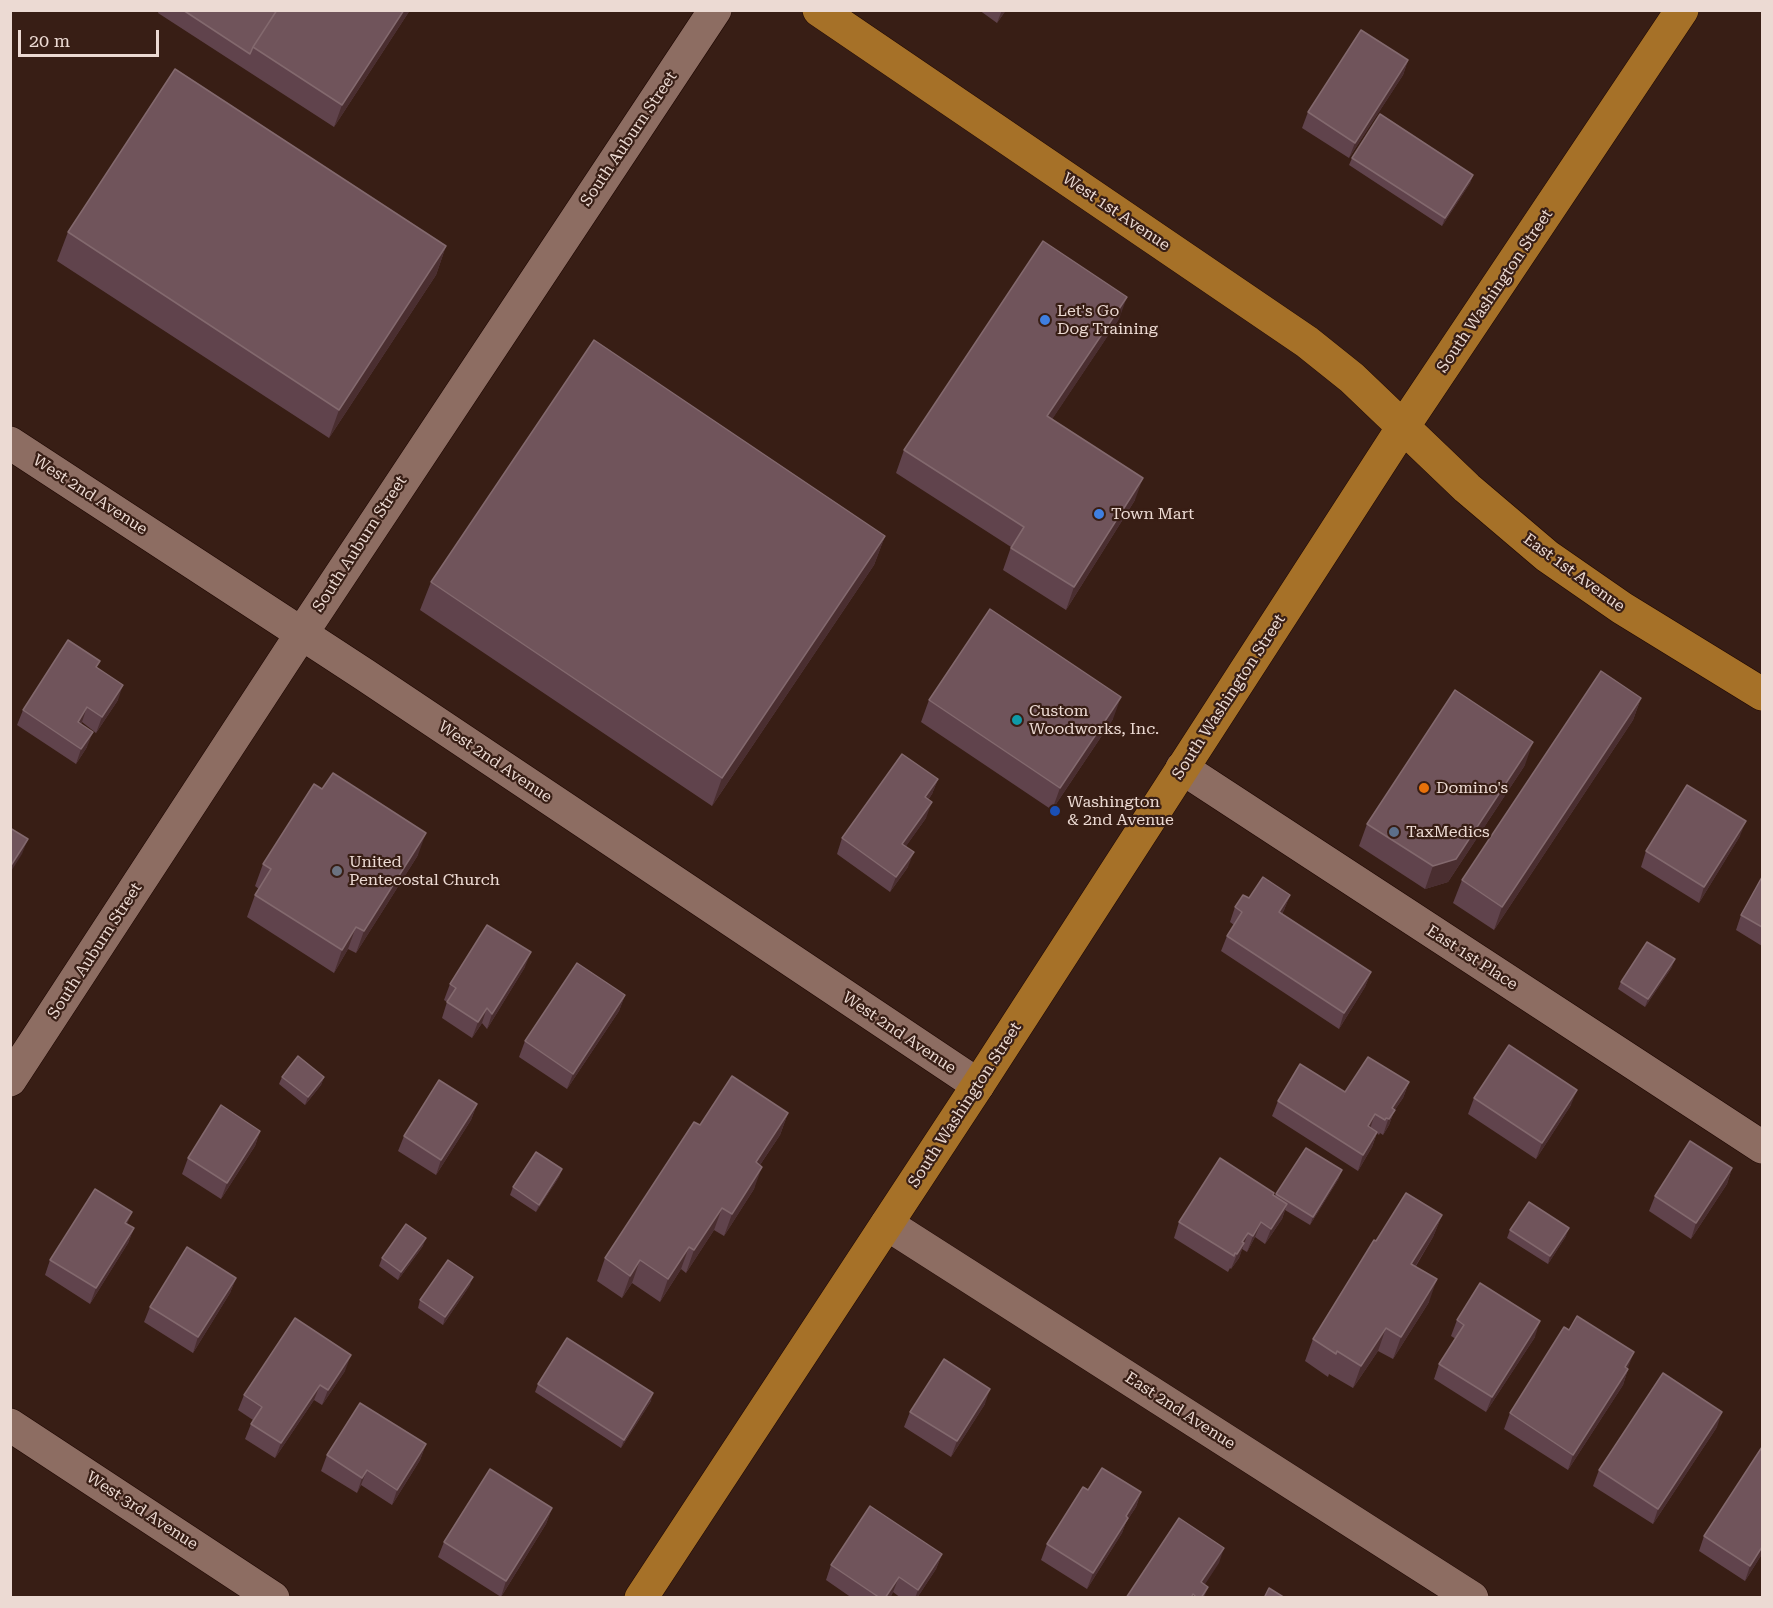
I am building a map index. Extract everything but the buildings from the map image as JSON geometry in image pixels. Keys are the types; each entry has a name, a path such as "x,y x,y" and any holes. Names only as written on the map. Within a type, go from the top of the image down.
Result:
{"main road":[{"name":"West 1st Avenue","path":"819,10 1307,342 1352,378 1403,427"},
{"name":"South Washington Street","path":"641,1598 978,1085 1403,427 1682,10"},
{"name":"East 1st Avenue","path":"1403,427 1515,530 1570,573 1672,640 1762,694"}],"street":[{"name":"South Auburn Street","path":"10,1080 302,633 715,10"},
{"name":"West 2nd Avenue","path":"10,443 302,633 978,1085"},
{"name":"East 1st Place","path":"1182,768 1762,1147"},
{"name":"East 2nd Avenue","path":"887,1224 1473,1598"},
{"name":"West 3rd Avenue","path":"10,1425 273,1598"}],"place":[{"name":"Let's Go Dog Training","path":"1045,320"},
{"name":"Town Mart","path":"1099,514"},
{"name":"Custom Woodworks, Inc.","path":"1017,720"},
{"name":"Domino's","path":"1424,788"},
{"name":"Washington & 2nd Avenue","path":"1055,811"},
{"name":"TaxMedics","path":"1394,832"},
{"name":"United Pentecostal Church","path":"337,871"}]}
